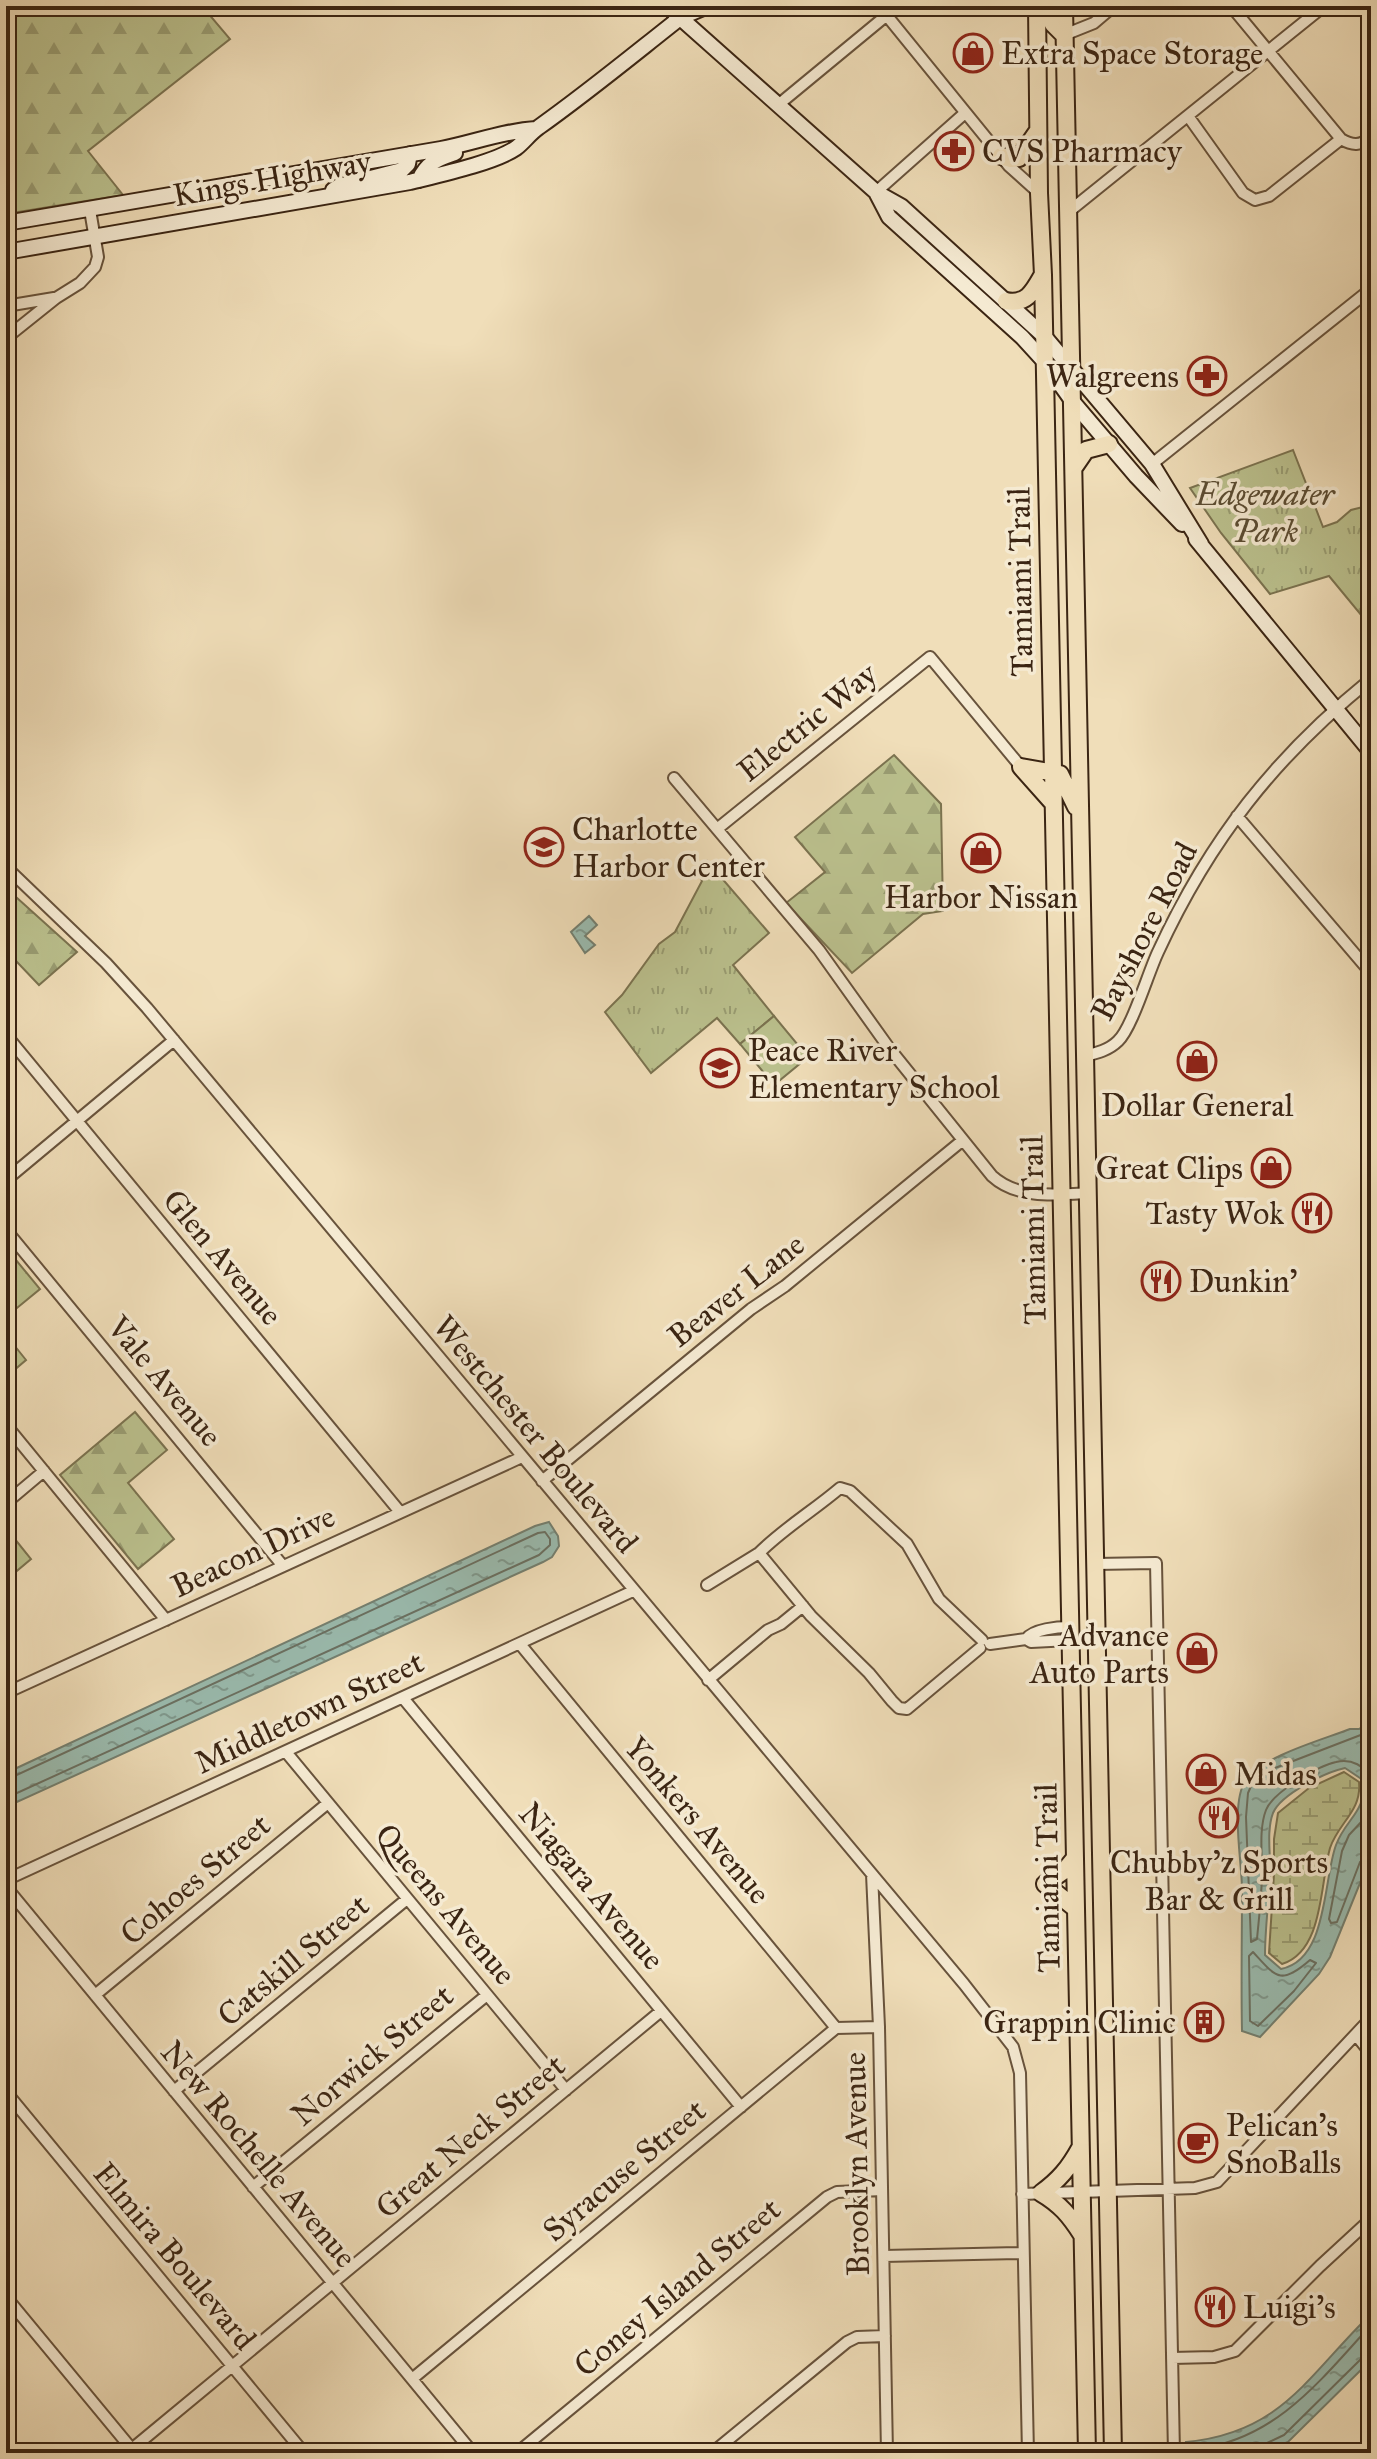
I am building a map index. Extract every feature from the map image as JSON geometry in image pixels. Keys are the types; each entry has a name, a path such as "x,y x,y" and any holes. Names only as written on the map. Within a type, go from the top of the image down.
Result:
{"main road":[{"path":"667,6 876,192 901,206 1044,336 1152,464 1201,544"},
{"name":"Kings Highway","path":"6,252 449,173 515,149 536,129 573,104 680,18 690,6"},
{"name":"Kings Highway","path":"680,18 708,6"},
{"name":"Tamiami Trail","path":"1037,6 1087,2453"},
{"path":"1045,6 1053,24 1064,35"},
{"name":"Tamiami Trail","path":"1064,6 1113,2453"},
{"name":"Kings Highway","path":"6,223 468,144 508,131 536,129"},
{"path":"1001,156 1019,158 1038,131"},
{"path":"419,180 424,169 434,160 456,153 468,144"},
{"path":"324,197 339,186 402,170 408,164 410,154"},
{"path":"211,189 215,216"},
{"path":"876,192 889,217 1022,337 1043,360 1073,402 1136,476 1201,544 1371,752"},
{"path":"1006,301 1016,303 1025,299 1033,293 1043,275"},
{"path":"1074,468 1086,450 1109,444"},
{"path":"1051,715 1061,740 1079,758"},
{"path":"1021,767 1060,774 1066,781 1080,816"},
{"path":"1021,767 1053,803"},
{"path":"1067,1509 1080,1541 1095,1564"},
{"path":"1069,1571 1077,1576 1083,1586 1096,1616"},
{"path":"1074,1859 1065,1870 1045,1884 1076,1909"},
{"path":"1081,2147 1065,2174 1041,2193 1058,2203 1083,2236"}],"street":[{"path":"1064,35 1094,23 1114,6"},
{"path":"1231,6 1341,139 1351,145 1362,144 1371,137"},
{"path":"1067,213 1324,6"},
{"path":"778,105 883,10 1001,156 1039,193"},
{"path":"876,192 965,113"},
{"path":"1188,116 1243,193 1255,200 1269,196 1341,139"},
{"path":"6,338 80,283 95,267 98,257 90,210"},
{"path":"1152,464 1371,289"},
{"path":"6,306 56,298"},
{"name":"Electric Way","path":"717,829 930,657 1021,767"},
{"name":"Bayshore Road","path":"1085,1056 1108,1049 1125,1033 1170,926 1208,858 1237,816 1290,752 1336,707 1371,679"},
{"path":"674,778 819,950 882,1039 1000,1183 1024,1192 1088,1193"},
{"path":"1237,816 1371,973"},
{"name":"Westchester Boulevard","path":"6,867 106,963 174,1040 872,1874 1013,2047 1020,2073 1022,2194"},
{"name":"Glen Avenue","path":"6,1035 400,1512"},
{"path":"6,1180 174,1040"},
{"name":"Beaver Lane","path":"542,1481 963,1140"},
{"name":"Vale Avenue","path":"6,1230 283,1566"},
{"path":"6,1425 166,1620"},
{"name":"Beacon Drive","path":"6,1693 522,1457"},
{"path":"6,1503 44,1471"},
{"path":"707,1585 759,1553 805,1513 819,1506 840,1488 850,1491 907,1544 939,1599 984,1644"},
{"path":"759,1553 803,1606 899,1708 907,1709 984,1644 1026,1639 1031,1633 1070,1633"},
{"path":"1095,1564 1156,1563 1174,2453"},
{"name":"Middletown Street","path":"6,1880 633,1591"},
{"path":"708,1680 768,1630 781,1624 803,1606"},
{"name":"Yonkers Avenue","path":"520,1644 836,2028"},
{"name":"Niagara Avenue","path":"403,1698 741,2107"},
{"name":"Queens Avenue","path":"286,1752 566,2090"},
{"name":"Cohoes Street","path":"95,1995 328,1803"},
{"name":"Brooklyn Avenue","path":"872,1874 879,2027 887,2453"},
{"name":"New Rochelle Avenue","path":"6,1887 473,2453"},
{"name":"Catskill Street","path":"174,2091 407,1899"},
{"name":"Norwick Street","path":"253,2187 487,1995"},
{"name":"Great Neck Street","path":"131,2452 661,2011"},
{"path":"1028,2453 1022,2194 1206,2186 1226,2175 1371,2018"},
{"path":"836,2028 879,2027"},
{"name":"Syracuse Street","path":"412,2379 836,2028"},
{"path":"1356,2035 1371,2054"},
{"name":"Elmira Boulevard","path":"6,2092 304,2453"},
{"name":"Coney Island Street","path":"517,2453 827,2197 837,2192 882,2190"},
{"path":"1172,2358 1214,2357 1235,2351 1371,2219"},
{"path":"884,2256 1023,2253"},
{"path":"6,2297 131,2452"},
{"path":"712,2453 847,2342 857,2337 885,2336"},
{"path":"1366,2453 1371,2448"}],"green space":[{"path":"6,6 202,6 230,39 88,151 123,195 6,214"},
{"name":"Edgewater Park","path":"1293,450 1323,527 1337,522 1351,510 1371,505 1371,627 1329,576 1270,594 1190,488"},
{"path":"894,755 941,804 943,911 923,914 852,973 786,903 825,872 795,837"},
{"path":"707,861 769,933 733,965 774,1016 740,1044 717,1018 651,1073 605,1012 622,995 659,944 675,932 702,881 699,875 701,866"},
{"path":"6,888 77,952 39,985 17,962 6,973"},
{"path":"774,1016 808,1057 774,1085 740,1044"},
{"path":"6,1248 40,1289 6,1317"},
{"path":"6,1335 26,1360 6,1377"},
{"path":"135,1412 167,1450 128,1483 174,1539 138,1569 60,1475"},
{"path":"6,1528 31,1559 6,1580"},
{"path":"1344,1772 1359,1782 1357,1801 1330,1848 1313,1931 1296,1957 1282,1964 1269,1953 1278,1813 1309,1788"}],"water":[{"path":"589,916 597,925 585,936 595,945 585,953 571,932"},
{"path":"549,1522 558,1536 559,1546 552,1557 543,1562 6,1807 6,1773"},
{"path":"1371,1721 1371,1856 1330,1957 1319,1974 1260,2037 1242,2031 1242,1889 1238,1833 1241,1790 1254,1771 1265,1763 1350,1729 1359,1729","holes":["1345,1768 1363,1780 1359,1808 1336,1845 1316,1935 1308,1951 1296,1963 1281,1969 1265,1955 1269,1836 1273,1813 1294,1791 1337,1770"]},
{"path":"1371,2314 1371,2360 1288,2442 1262,2453 1187,2453 1186,2442 1247,2427 1270,2414 1291,2398"}],"place":[{"name":"Extra Space Storage","path":"973,53"},
{"name":"CVS Pharmacy","path":"954,151"},
{"name":"Walgreens","path":"1207,376"},
{"name":"Charlotte Harbor Center","path":"544,847"},
{"name":"Harbor Nissan","path":"981,853"},
{"name":"Dollar General","path":"1197,1061"},
{"name":"Peace River Elementary School","path":"720,1068"},
{"name":"Great Clips","path":"1271,1168"},
{"name":"Tasty Wok","path":"1312,1213"},
{"name":"Dunkin'","path":"1161,1281"},
{"name":"Advance Auto Parts","path":"1197,1653"},
{"name":"Midas","path":"1206,1774"},
{"name":"Chubby'z Sports Bar & Grill","path":"1219,1818"},
{"name":"Grappin Clinic","path":"1204,2022"},
{"name":"Pelican's SnoBalls","path":"1198,2143"},
{"name":"Luigi's","path":"1215,2307"}]}
